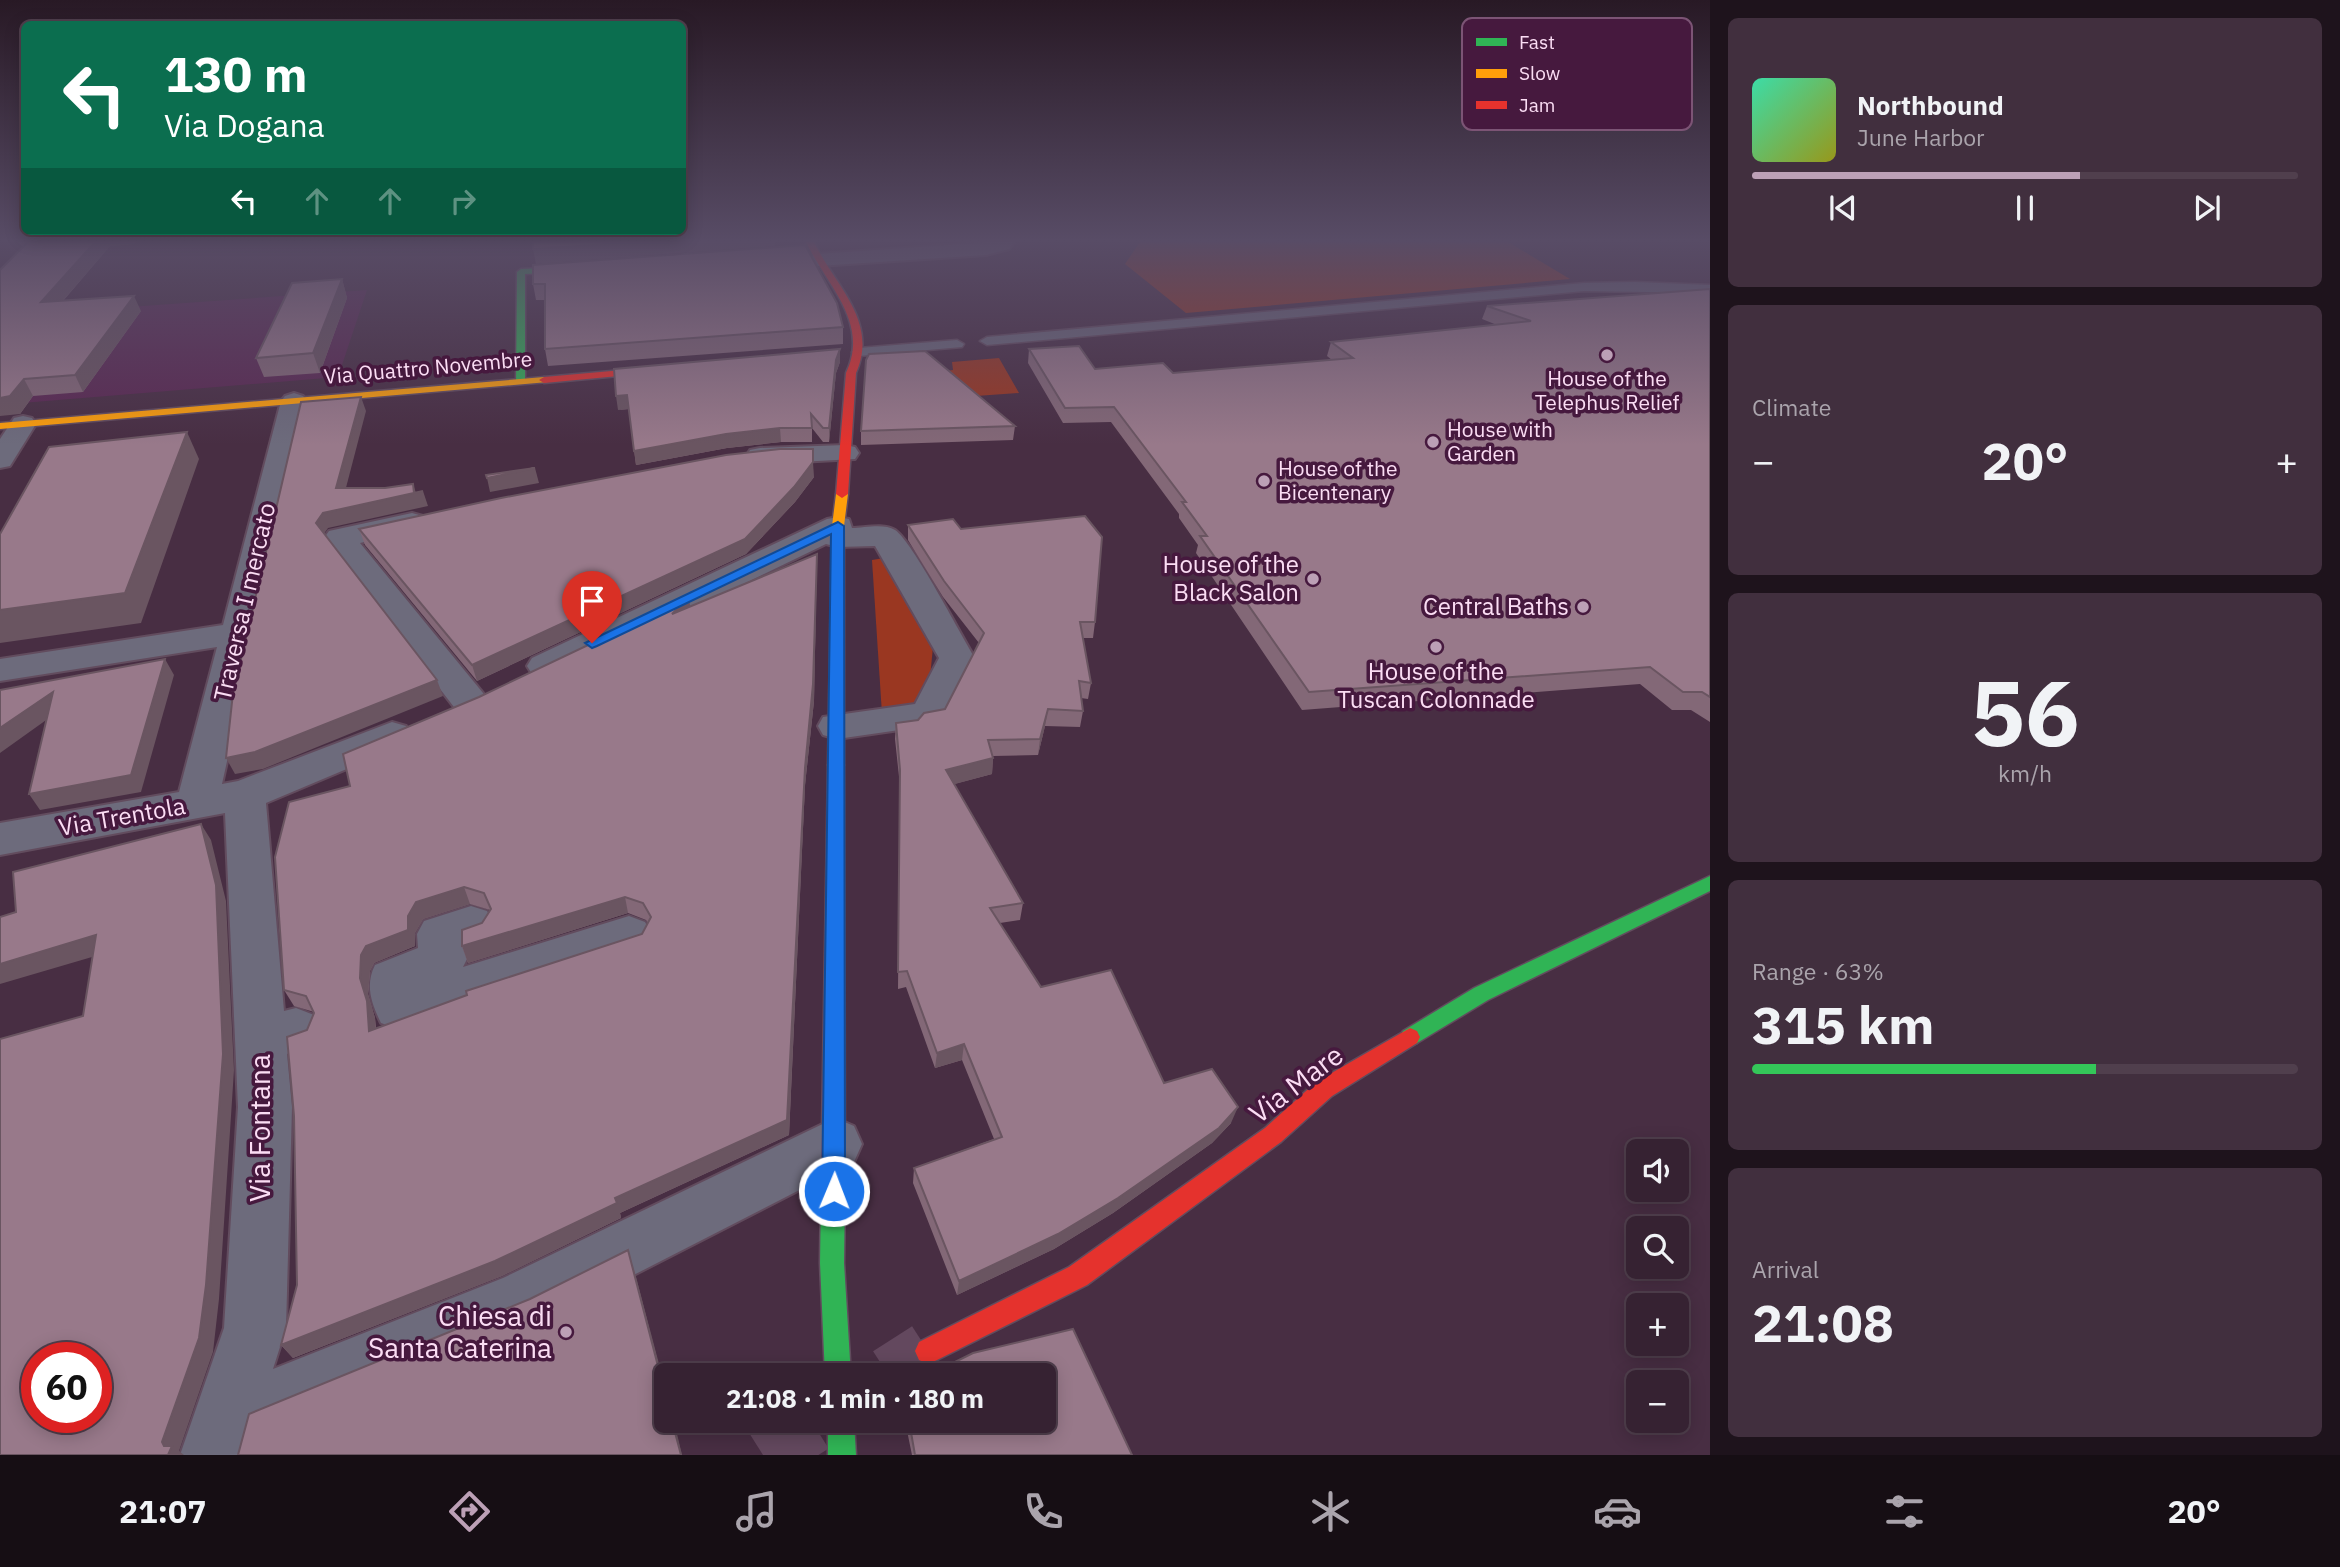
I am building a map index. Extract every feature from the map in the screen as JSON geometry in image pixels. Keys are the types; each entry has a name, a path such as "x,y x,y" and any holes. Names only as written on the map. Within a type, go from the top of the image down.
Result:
{"street":[{"path":"520,382 521,310"},
{"path":"837,1363 832,1263 838,532 855,324 846,310"},
{"name":"Via Quattro Novembre","path":"11,425 685,368"},
{"name":"Traversa I mercato","path":"221,799 238,633 293,401"},
{"path":"0,460 11,425"},
{"path":"727,459 780,453 845,453"},
{"path":"441,515 340,538 495,690"},
{"path":"837,726 928,715 957,658 894,549 883,536 838,532"},
{"name":"Via Trentola","path":"0,839 221,799 426,720 838,532"},
{"path":"0,670 238,633"},
{"name":"Via Fontana","path":"218,1439 255,1328 265,1107 278,1035 221,799"},
{"name":"Via Mare","path":"928,1351 1078,1276 1273,1135 1324,1089 1481,994 1710,883"},
{"path":"471,925 440,934 443,959 392,979 385,1002 398,1008 629,936"},
{"path":"218,1439 521,1301 835,1144"},
{"path":"841,1433 842,1455"}],"lane":[{"path":"987,341 1328,310"},
{"path":"852,353 957,344"}],"shaded area":[{"path":"86,310 360,310 338,377 10,404"},
{"path":"1182,310 1221,310 1186,313"},
{"path":"999,358 1019,393 962,397 945,371 953,370 952,362"},
{"path":"896,556 934,636 930,678 919,714 882,714 872,560"}],"building":[{"path":"0,310 124,310 75,375 24,379 10,396 0,398"},
{"path":"279,310 330,310 313,353 256,358"},
{"path":"545,310 839,310 843,327 545,349"},
{"path":"1498,310 1710,310 1710,697 1702,692 1683,692 1650,667 1309,692 1200,536 1207,536 1182,502 1186,502 1114,407 1065,408 1029,349 1079,346 1095,369 1163,363 1173,373 1353,358 1331,342 1531,321"},
{"path":"840,349 836,360 829,428 823,428 811,414 812,428 780,428 726,434 634,451 627,395 616,396 614,369"},
{"path":"925,351 1015,426 861,431 866,360 869,354"},
{"path":"361,397 336,488 385,488 413,484 414,493 323,513 316,523 437,680 255,752 226,758 233,693 301,402"},
{"path":"187,432 125,593 0,610 0,534 49,447"},
{"path":"780,449 813,449 813,462 794,487 745,539 472,665 359,529 501,498 726,455"},
{"path":"535,468 487,478 486,475"},
{"path":"1085,516 1102,537 1095,622 1080,622 1091,683 1079,681 1083,711 1048,709 1040,739 988,740 993,758 946,770 1023,903 990,908 1041,987 1111,970 1164,1083 1212,1069 1238,1107 1219,1128 1118,1198 1058,1234 959,1281 914,1168 1002,1137 964,1044 937,1053 907,971 898,972 900,770 896,723 918,720 924,713 945,709 984,633 944,581 908,525 953,519 961,529"},
{"path":"817,554 813,684 805,768 787,1120 615,1198 617,1203 495,1261 281,1345 297,1285 294,1116 287,1037 307,1030 314,1013 306,996 284,990 275,857 289,802 350,786 343,754 479,697 689,597 672,614","holes":["464,887 484,893 491,909 482,923 462,930 462,946 625,897 643,903 651,917 642,934 466,991 467,995 369,1031 367,1001 360,978 361,955 366,946 408,930 408,916 416,902"]},
{"path":"165,659 131,775 29,794 53,692 0,728 0,690"},
{"path":"201,824 216,885 223,1054 206,1285 199,1338 162,1442 164,1446 172,1446 168,1455 0,1455 0,1039 83,1016 96,935 0,964 0,917 16,912 13,872"},
{"name":"Chiesa di Santa Caterina","path":"628,1250 657,1363 654,1363 654,1433 675,1433 681,1455 238,1455 249,1414 530,1299"},
{"path":"1073,1329 1132,1455 915,1455 911,1433 1056,1433 1056,1363 953,1363 973,1353"}],"tunnel":[{"path":"909,1363 928,1351"},
{"path":"763,1455 798,1433"}],"traffic: fast":[{"path":"520,381 521,310"},
{"path":"1410,1037 1481,994 1710,883"},
{"path":"833,1194 832,1263 837,1363"},
{"path":"841,1433 842,1455"}],"traffic: slow":[{"path":"0,426 544,380"},
{"path":"836,765 838,526 842,494"}],"traffic: jam":[{"path":"842,494 851,373 858,355 859,337 849,310"},
{"path":"544,380 668,369"},
{"path":"833,1194 836,765"},
{"path":"928,1351 1078,1276 1273,1135 1324,1089 1410,1037"}],"place":[{"name":"House of the Telephus Relief","path":"1607,355"},
{"name":"House with Garden","path":"1433,442"},
{"name":"House of the Bicentenary","path":"1264,481"},
{"name":"House of the Black Salon","path":"1313,579"},
{"name":"Central Baths","path":"1583,607"},
{"name":"House of the Tuscan Colonnade","path":"1436,647"},
{"name":"Chiesa di Santa Caterina","path":"566,1332"}],"route":[{"path":"592,643 838,526 834,1191"}]}
